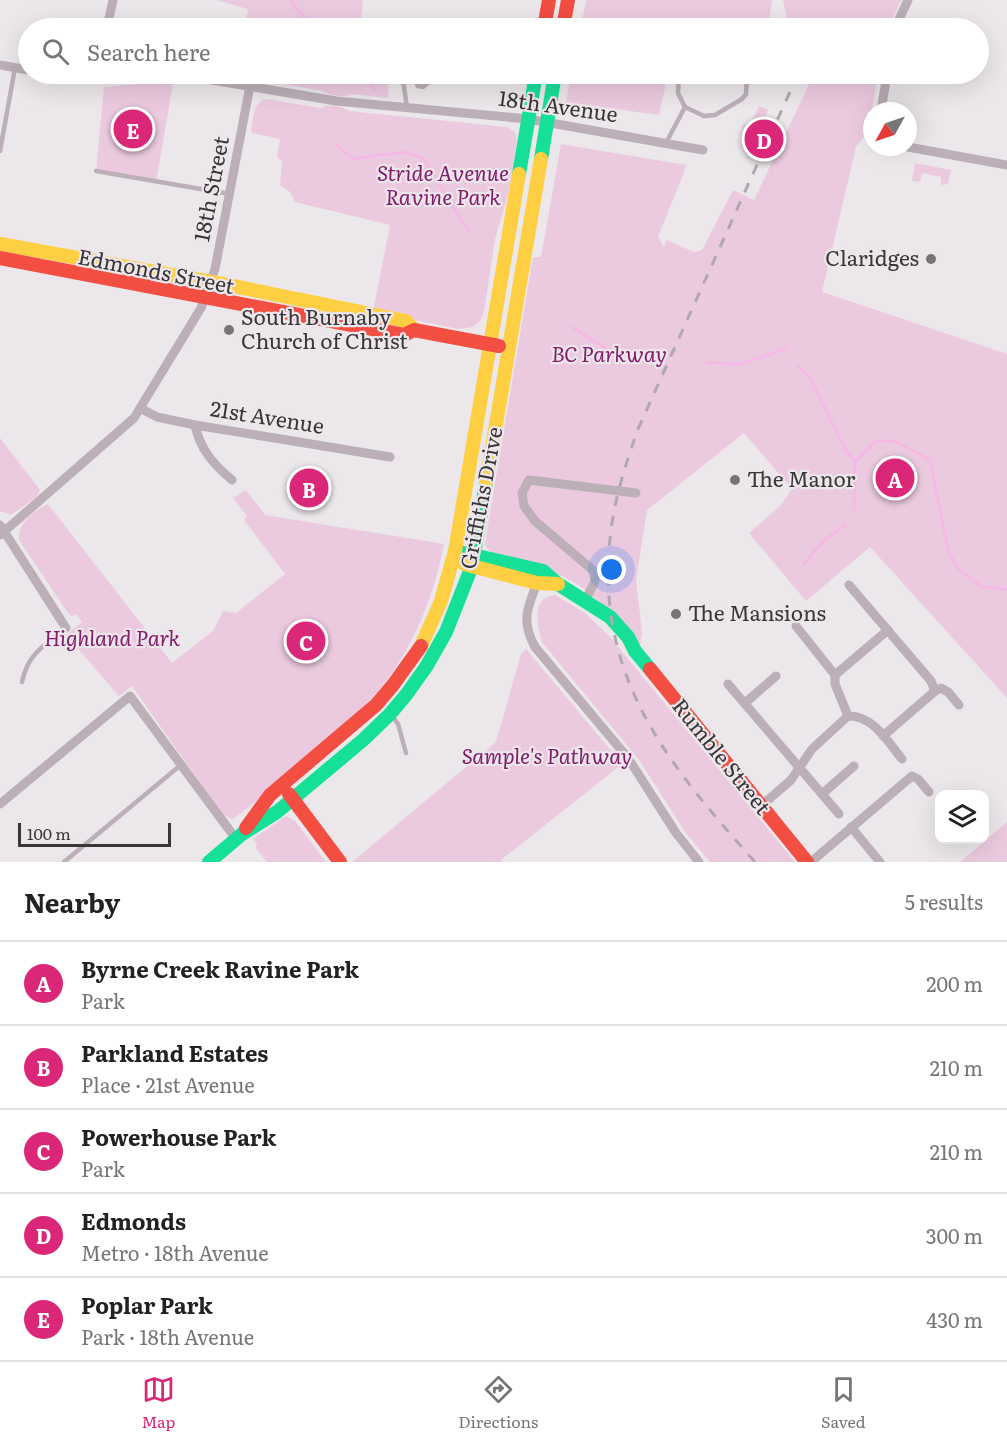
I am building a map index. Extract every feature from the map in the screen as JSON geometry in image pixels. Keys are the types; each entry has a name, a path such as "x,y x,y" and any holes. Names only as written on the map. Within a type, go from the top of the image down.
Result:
{"main road":[{"path":"546,18 549,0"},
{"path":"565,18 568,0"},
{"name":"Griffiths Drive","path":"239,837 270,795 376,705 417,653 441,601 454,557 534,84"},
{"name":"Griffiths Drive","path":"209,862 239,837 293,800 390,714 426,667 446,632 473,561 553,84"},
{"name":"Edmonds Street","path":"0,244 211,282 406,321 414,330"},
{"name":"Edmonds Street","path":"0,258 93,278 405,335 414,330 510,348"},
{"name":"Rumble Street","path":"454,557 543,571 558,584 610,617 628,638 635,651 807,862"},
{"name":"Rumble Street","path":"473,561 537,583 558,584"},
{"path":"282,786 340,862"}],"street":[{"path":"109,18 113,0"},
{"path":"900,18 908,0"},
{"path":"0,65 18,68"},
{"name":"18th Avenue","path":"238,84 336,101 528,119 703,150"},
{"path":"882,102 885,84"},
{"name":"18th Street","path":"1,530 121,432 134,418 201,308 211,282 250,86"},
{"path":"917,149 1007,165"},
{"name":"21st Avenue","path":"140,408 157,417 195,425 390,457"},
{"path":"195,425 204,450 217,467 232,480"},
{"path":"585,601 595,581 595,572 535,521 524,506 522,493 529,480 636,493"},
{"path":"1,530 66,628"},
{"path":"537,583 526,610 530,637 535,647 628,758 669,822 699,862"},
{"path":"849,585 931,681 935,691"},
{"path":"796,626 835,675 835,684 848,716"},
{"path":"835,675 888,630"},
{"path":"745,703 776,676"},
{"path":"728,684 839,814"},
{"path":"883,736 941,688 948,692 959,705"},
{"path":"0,804 130,696 239,837"},
{"path":"761,806 791,780 812,749 848,716 868,720 902,759"},
{"path":"822,794 854,766"},
{"path":"811,862 912,776 918,779 929,792"},
{"path":"851,827 880,862"}],"lane":[{"path":"0,151 15,68"},
{"path":"404,84 407,107"},
{"path":"678,84 678,93 685,107 704,116 715,115 742,99 746,94 746,84"},
{"path":"666,143 685,107"},
{"path":"96,171 230,194"},
{"path":"22,682 25,666 34,653 66,628"},
{"path":"390,714 398,724 406,753"},
{"path":"64,862 182,764"}],"green space":[{"path":"216,0 363,0 361,18 247,18 248,9"},
{"path":"586,0 772,0 769,18 583,18"},
{"path":"783,0 901,0 893,18 787,18"},
{"path":"173,84 156,182 96,171 104,87"},
{"path":"283,84 389,84 388,98 351,94 337,96 323,91"},
{"path":"569,84 666,84 659,115 566,102"},
{"name":"BC Parkway","path":"809,84 876,84 873,102 863,102 863,138 856,147 822,292 1007,354 1007,698 870,547 806,601 749,533 780,506 792,489 744,433 647,510 636,580 642,632 640,645 611,612 577,584 550,571 492,554 486,547 533,257 541,257 561,144 687,165 658,237 664,247 666,240 694,252 702,250 733,190 754,200"},
{"name":"Stride Avenue Ravine Park","path":"266,99 321,108 335,106 349,111 507,127 515,132 517,141 508,195 495,239 484,312 480,321 473,327 458,329 373,311 390,225 295,202 290,192 280,185 282,162 277,156 280,139 251,133 256,109 261,101"},
{"path":"759,106 768,110 759,131 750,134 743,131 742,126 752,121"},
{"path":"915,163 951,170 948,184 941,185 941,177 922,173 920,182 912,181"},
{"path":"0,438 40,490 36,497 11,515 0,511"},
{"name":"Highland Park","path":"246,490 265,515 444,544 433,589 416,631 406,651 380,689 348,722 232,819 222,814 132,686 119,696 66,635 82,622 76,614 72,616 68,613 19,540 19,534 28,518 48,504 172,663 213,631 223,611 236,613 285,574 244,520 247,516 233,498"},
{"path":"555,595 585,613 610,637 795,862 710,862 686,833 639,760 542,642 538,621 539,607 547,597"},
{"name":"Sample's Pathway","path":"526,649 622,764 501,860 502,862 352,862 496,742 521,654"},
{"path":"286,816 295,821 326,862 267,862 256,848 257,844 253,839"},
{"path":"1007,822 1007,862 960,862 981,844 989,844 989,837"}],"waterway":[{"path":"291,0 295,8 306,18"},
{"path":"371,84 375,89"},
{"path":"335,143 353,159 404,152 423,158 469,232"},
{"path":"572,327 613,353 633,349"},
{"path":"707,363 740,364 786,349"},
{"path":"798,367 809,376 845,449 855,462 875,441 895,441 930,460 948,550 956,567 982,587 1007,589"},
{"path":"854,509 855,462"},
{"path":"804,564 820,544 845,525"}],"railway":[{"path":"755,862 690,785 663,746 640,706 622,664 612,619 608,570 615,506 638,429 793,84"}],"traffic: fast":[{"path":"519,174 534,84"},
{"path":"541,159 553,84"},
{"path":"209,862 242,834 277,812 363,740 406,695 426,667 446,632 472,566 486,483"},
{"path":"455,551 543,571 558,584 610,617 628,637 635,651 650,669"}],"traffic: slow":[{"path":"486,483 541,159"},
{"path":"421,646 441,601 455,551 519,174"},
{"path":"0,244 223,284 406,321 414,330"},
{"path":"464,564 537,583 558,584"}],"traffic: jam":[{"path":"546,18 549,0"},
{"path":"565,18 568,0"},
{"path":"0,258 404,335 414,330 499,346"},
{"path":"246,828 270,795 376,705 421,646"},
{"path":"650,669 807,862"},
{"path":"289,794 340,862"}],"place":[{"name":"Poplar Park","path":"133,129"},
{"name":"Edmonds","path":"764,139"},
{"name":"Claridges","path":"931,259"},
{"name":"South Burnaby Church of Christ","path":"229,330"},
{"name":"Byrne Creek Ravine Park","path":"895,478"},
{"name":"The Manor","path":"735,480"},
{"name":"Parkland Estates","path":"309,488"},
{"name":"The Mansions","path":"676,614"},
{"name":"Powerhouse Park","path":"306,641"}]}
